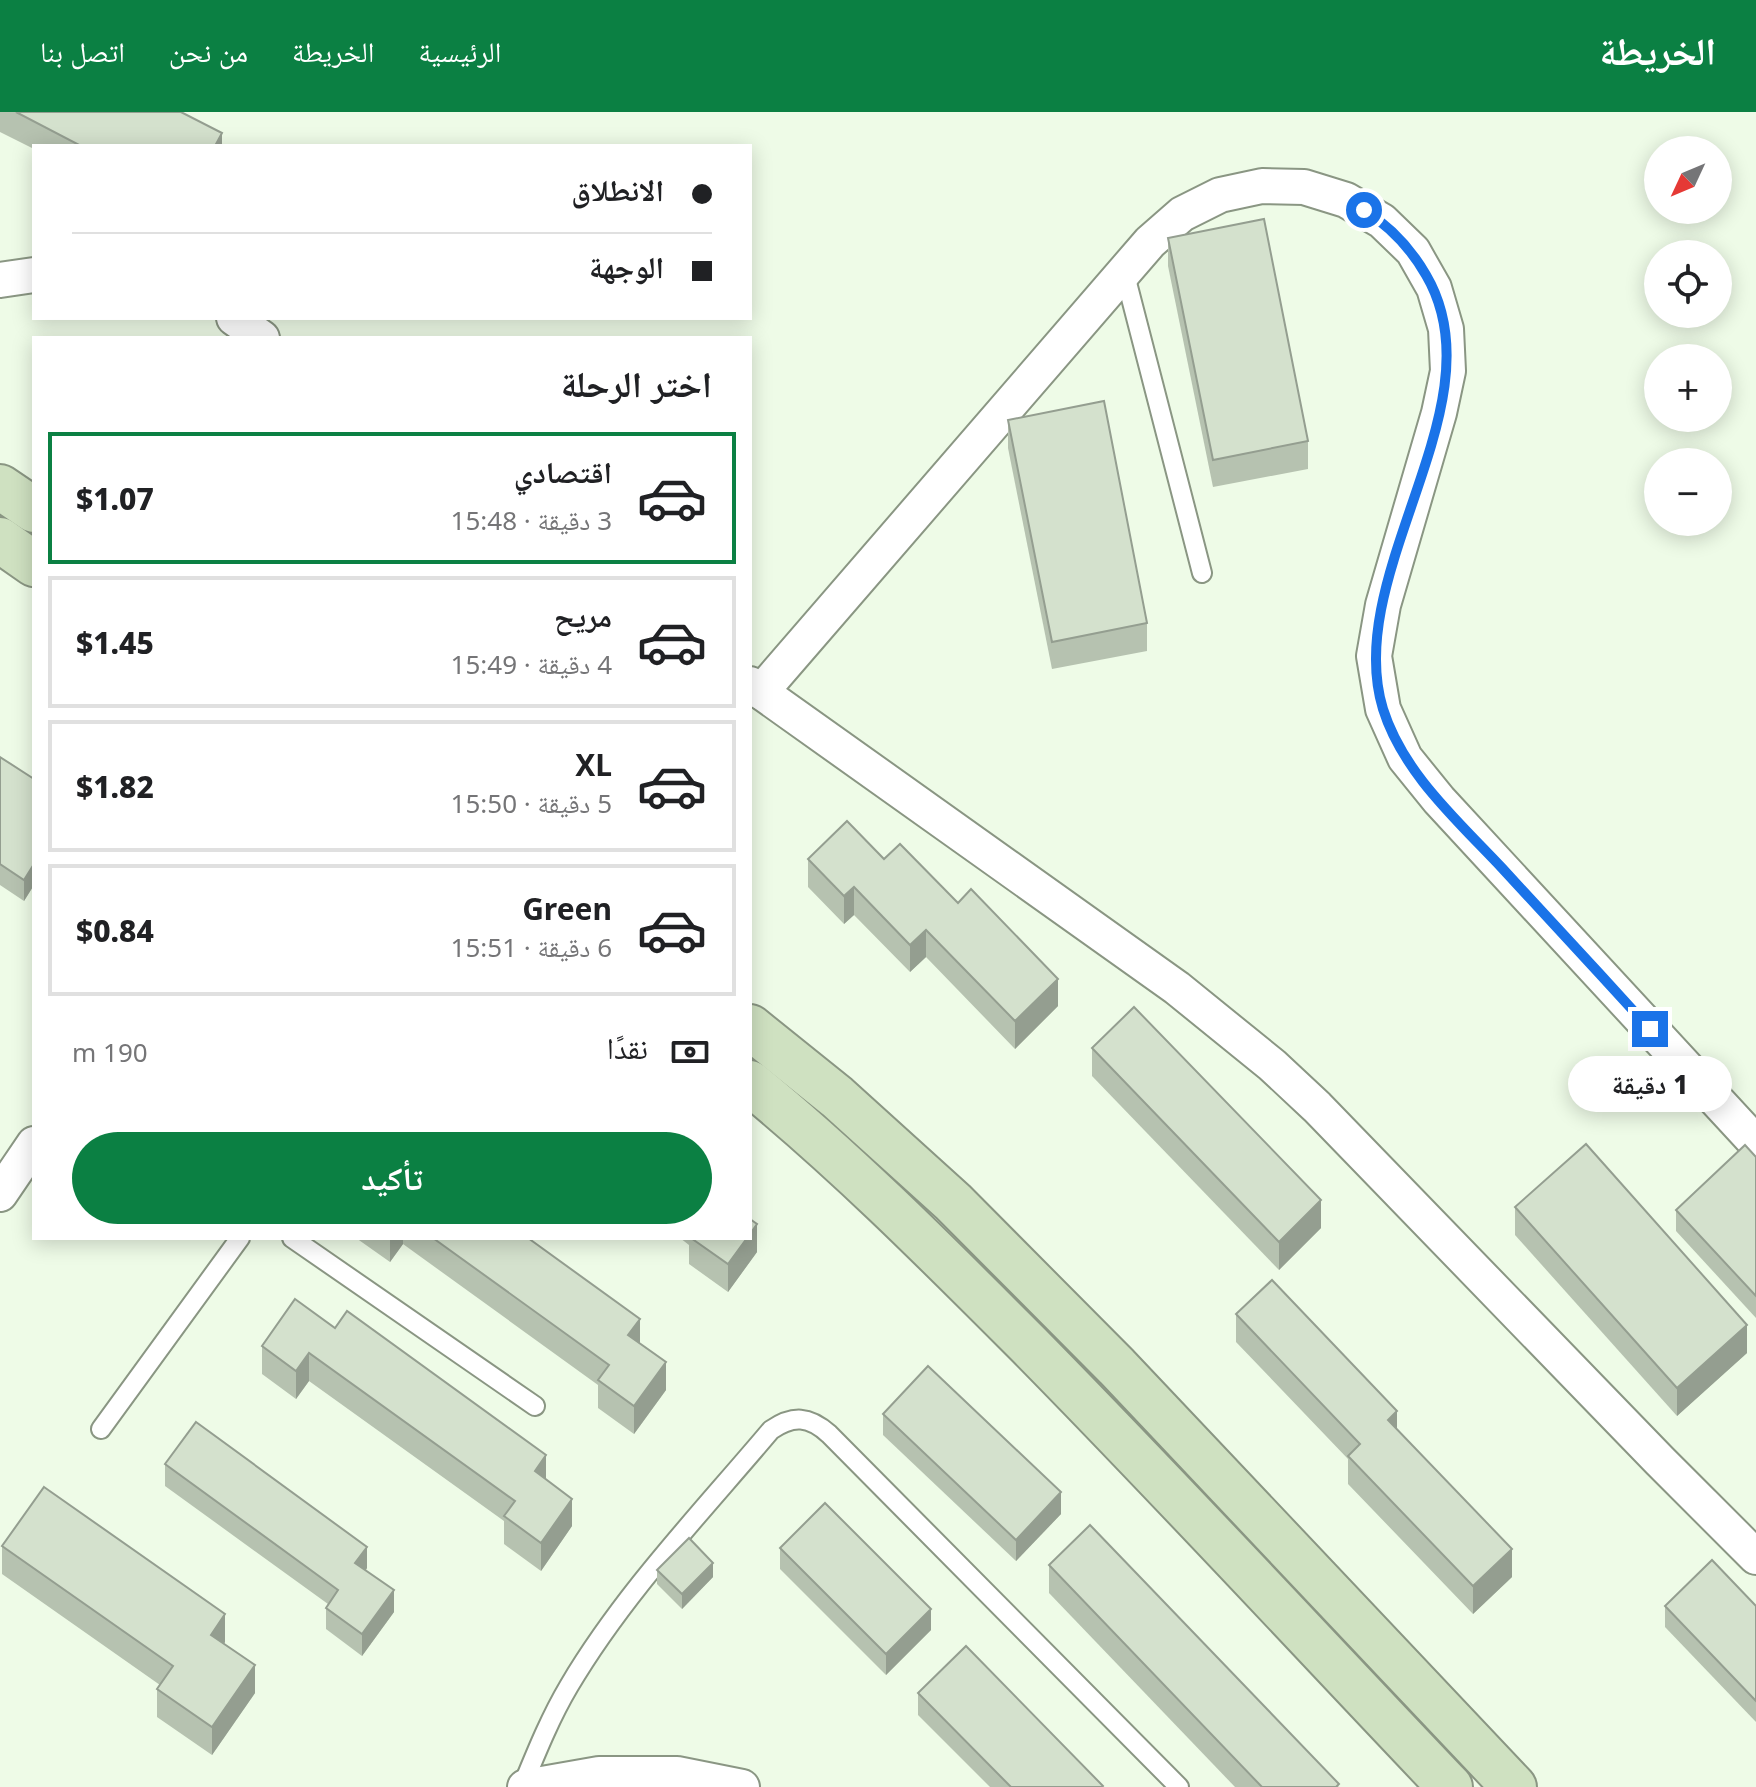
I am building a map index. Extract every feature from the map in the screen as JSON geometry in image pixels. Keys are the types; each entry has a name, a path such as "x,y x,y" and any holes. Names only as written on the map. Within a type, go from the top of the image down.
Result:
{"main road":[{"path":"0,487 32,509"},
{"path":"0,540 32,563"},
{"path":"752,1029 837,1097 975,1224 1117,1367 1514,1787"},
{"path":"752,1085 807,1130 920,1235 1083,1400 1450,1787"}],"street":[{"path":"1756,1143 1439,800 1405,758 1383,709 1374,656 1383,605 1439,413 1448,371 1446,329 1434,288 1413,251 1382,221 1346,200 1304,187 1262,186 1220,195 1182,214 1150,242 755,688 1153,970 1272,1065 1317,1107 1756,1557"},
{"path":"0,280 32,275"},
{"path":"237,320 259,336"},
{"path":"0,1194 32,1147"},
{"path":"524,1787 599,1774 677,1774 742,1787"}],"lane":[{"path":"1124,271 1202,573"},
{"path":"101,1429 239,1240"},
{"path":"295,1240 535,1406"},
{"path":"524,1787 543,1737 568,1688 628,1598 771,1430 784,1421 801,1418 816,1423 829,1434 1179,1787"}],"building":[{"path":"16,112 181,112 222,133 216,144 77,144"},
{"path":"1264,219 1308,441 1213,460 1168,238"},
{"path":"1104,401 1147,623 1052,642 1008,420"},
{"path":"0,757 32,778 32,867 24,880 0,864"},
{"path":"847,821 884,859 900,844 958,903 971,889 1058,979 1015,1021 926,930 910,945 854,887 844,896 808,859"},
{"path":"1134,1007 1321,1200 1279,1242 1092,1048"},
{"path":"1586,1144 1747,1325 1677,1388 1515,1207"},
{"path":"1745,1145 1756,1157 1756,1296 1676,1210"},
{"path":"436,1240 531,1240 640,1319 628,1335 666,1362 634,1406 598,1380 609,1365"},
{"path":"694,1240 746,1240 728,1264"},
{"path":"1272,1280 1397,1411 1388,1420 1512,1549 1473,1586 1348,1456 1360,1444 1236,1314"},
{"path":"295,1299 335,1328 347,1311 546,1455 535,1471 572,1499 541,1543 504,1516 515,1501 309,1353 296,1371 262,1346"},
{"path":"928,1366 1061,1492 1016,1540 883,1414"},
{"path":"196,1422 367,1547 355,1563 394,1590 362,1634 326,1608 338,1590 165,1464"},
{"path":"44,1487 225,1614 211,1635 255,1665 212,1727 157,1689 173,1666 2,1546"},
{"path":"825,1503 931,1609 886,1654 780,1548"},
{"path":"1090,1525 1339,1784 1336,1787 1262,1787 1049,1565"},
{"path":"689,1538 713,1563 682,1594 657,1570"},
{"path":"1712,1560 1756,1606 1756,1701 1665,1606"},
{"path":"966,1646 1102,1787 1011,1787 918,1693"}],"route":[{"path":"1364,210 1382,221 1413,251 1434,288 1446,329 1448,371 1439,413 1383,605 1374,656 1383,709 1405,758 1439,800 1650,1029"}]}
